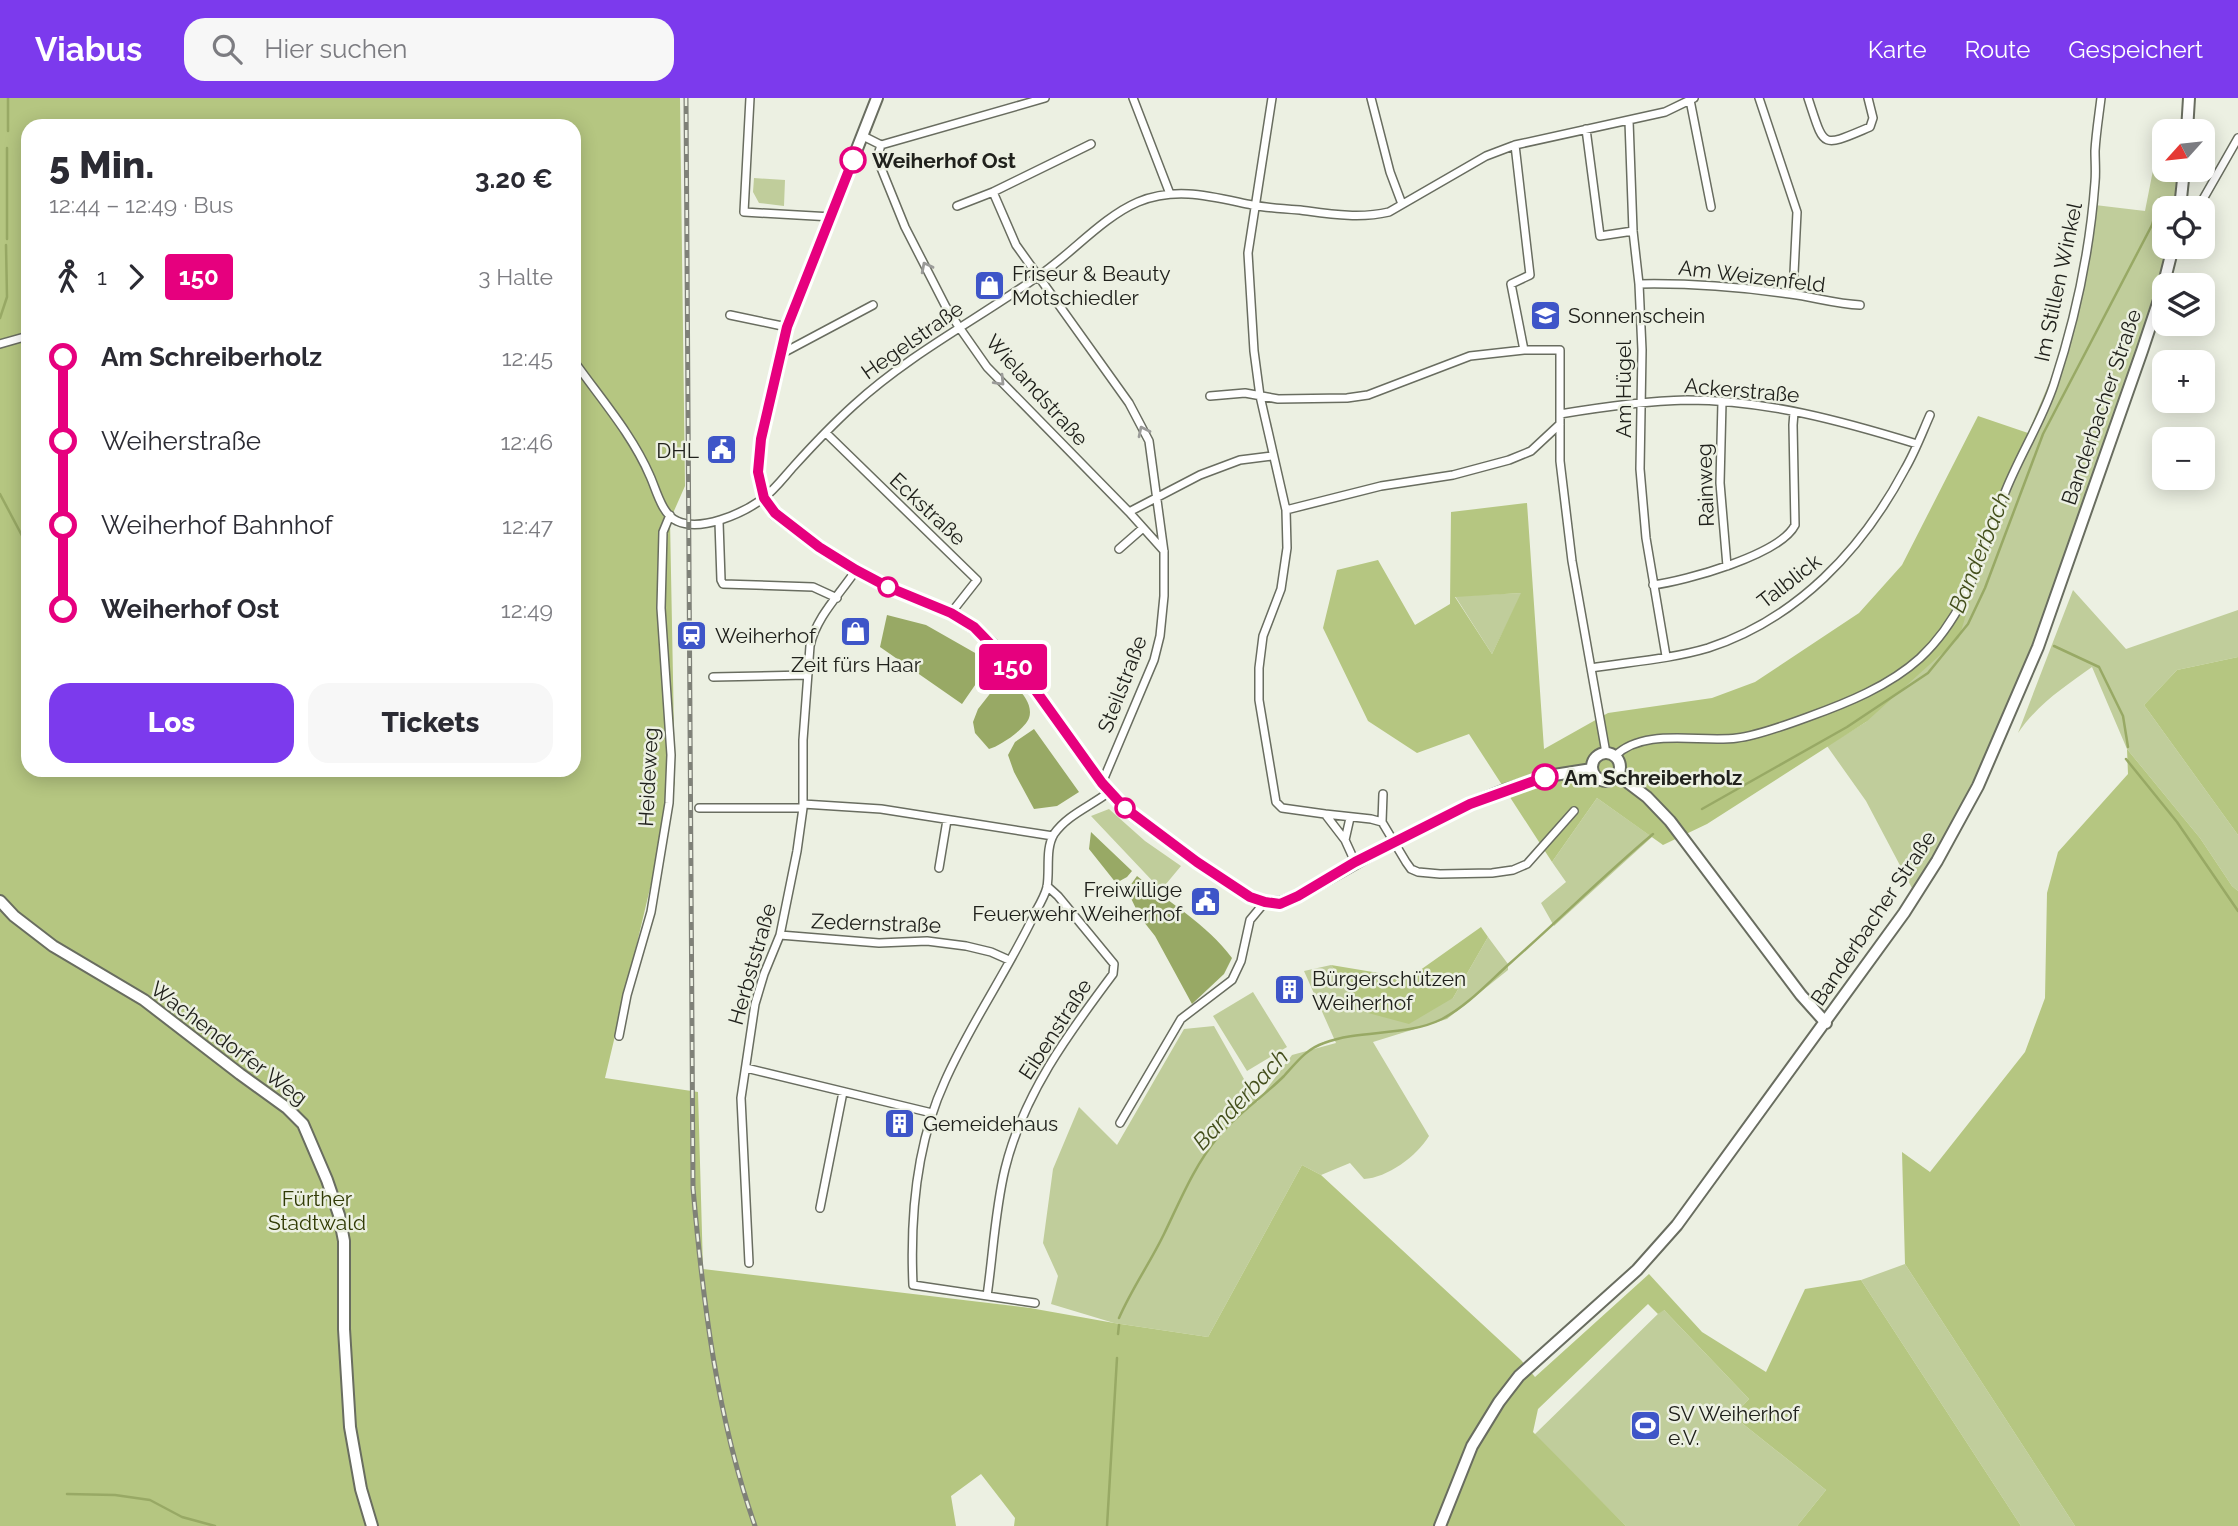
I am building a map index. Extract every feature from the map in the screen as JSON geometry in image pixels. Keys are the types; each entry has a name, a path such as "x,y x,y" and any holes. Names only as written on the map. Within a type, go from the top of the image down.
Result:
{"street":[{"path":"750,98 744,212 832,217"},
{"path":"877,98 787,327 761,439 758,472 764,498 775,513 856,570 888,587 951,613 974,627 1036,691 1105,787 1125,808 1160,836 1250,897 1265,902 1280,904 1298,896 1355,862 1470,804 1554,775 1592,769"},
{"path":"863,136 881,145 1045,98"},
{"path":"1133,98 1170,194"},
{"path":"1272,98 1248,253 1259,396 1286,510 1287,548 1281,589 1263,636 1259,700 1276,802 1282,808 1382,822"},
{"path":"1371,98 1390,172 1402,204"},
{"path":"1759,98 1797,212 1793,294"},
{"path":"1808,98 1819,132 1827,141 1835,142 1870,127 1873,118 1868,98"},
{"name":"Im Stillen Winkel","path":"1610,755 1652,741 1684,736 1720,740 1741,738 1819,712 1869,692 1895,677 1919,658 1953,618 1971,587 2017,463 2053,387 2073,314 2086,251 2095,181 2095,149 2101,98"},
{"path":"2188,119 2189,98"},
{"path":"1692,99 1711,207"},
{"name":"Hegelstraße","path":"719,522 764,498 825,433 884,377 1039,276 1136,203 1170,194 1207,194 1255,206 1365,216 1389,212 1486,156 1515,145 1665,112 1692,99"},
{"name":"Am Hügel","path":"1629,121 1633,232 1640,284 1640,469 1653,585 1666,656"},
{"path":"1586,129 1600,236 1633,232"},
{"path":"2205,196 2238,138"},
{"path":"957,206 993,192 1091,144"},
{"name":"Wielandstraße","path":"881,145 877,158 905,228 959,327 987,367 1129,512 1164,552"},
{"path":"1515,145 1530,275 1511,284 1524,350"},
{"name":"Steilstraße","path":"993,192 1016,245 1129,403 1149,441 1164,552 1160,636 1154,660 1105,787"},
{"name":"Banderbacher Straße","path":"1440,1526 1472,1446 1518,1376 1612,1293 1657,1249 1677,1225 1904,914 1955,828 1995,749 2038,647 2142,351 2170,259"},
{"name":"Am Weizenfeld","path":"1640,284 1687,283 1793,294 1860,305"},
{"path":"781,355 873,305"},
{"path":"730,315 787,327"},
{"path":"0,344 21,338"},
{"path":"1210,396 1245,393 1320,400 1368,395 1470,356 1524,350 1560,350 1560,461 1572,561 1610,755 1619,763 1618,775 1612,780 1603,781 1596,777 1592,769 1595,758 1610,755"},
{"path":"581,371 643,459 670,515 676,521 688,523 719,522 723,583 813,587 837,597"},
{"name":"Ackerstraße","path":"1560,414 1642,403 1688,400 1723,402 1853,424 1917,444"},
{"name":"Rainweg","path":"1723,402 1720,483 1727,566"},
{"path":"1653,585 1693,578 1727,566 1785,537 1795,525 1794,412"},
{"name":"Talblick","path":"1591,668 1705,648 1743,635 1779,615 1813,589 1843,560 1870,526 1891,494 1930,415"},
{"path":"1286,510 1381,486 1453,475 1509,460 1531,451 1560,424"},
{"name":"Eckstraße","path":"825,433 977,580 951,613"},
{"path":"1129,512 1200,475 1240,460 1272,456"},
{"name":"Heideweg","path":"619,1036 627,995 651,912 668,803 671,755 661,608 663,532 670,515"},
{"path":"1119,549 1143,528"},
{"name":"Herbststraße","path":"749,1263 742,1115 755,1004 780,935 791,888 803,806 803,740 812,636 856,570"},
{"path":"713,677 807,675"},
{"path":"1618,775 1647,797 1671,821 1801,995 1826,1023"},
{"path":"1035,1303 913,1285 912,1226 918,1176 932,1113 945,1081 973,1024 1023,939 1047,886 1048,859 1053,836 1105,787"},
{"path":"1383,794 1382,822 1411,869 1440,874 1513,870 1527,864 1574,811"},
{"path":"699,808 881,808 1053,836"},
{"path":"1325,814 1345,841 1355,862"},
{"path":"1345,841 1350,818"},
{"path":"939,868 947,820"},
{"name":"Eibenstraße","path":"987,1297 1005,1170 1021,1117 1045,1071 1113,974 1114,964 1047,886"},
{"name":"Wachendorfer Weg","path":"0,901 14,916 53,946 144,1000 287,1108 303,1124 327,1180 339,1215 344,1241 344,1329 350,1426 361,1489 372,1526"},
{"path":"1120,1123 1181,1018 1232,980 1241,961 1250,920 1265,902"},
{"name":"Zedernstraße","path":"780,935 879,943 927,941 966,946 1009,960"},
{"path":"746,1068 932,1113"},
{"path":"820,1208 842,1092"}],"shaded area":[{"path":"2152,175 2152,182 2176,182 2175,196 2152,196 2152,259 2166,259 2163,273 2152,273 2152,314 2036,637 2001,724 1962,808 1913,890 1866,801 1827,746 1866,722 2006,482 2060,357 2095,205 2145,211"},
{"path":"754,178 785,180 784,206 759,203 753,192"},
{"path":"2073,590 2126,649 2238,610 2238,657 2177,670 2144,705 2238,835 2238,891 2200,838 2127,749 2092,667 2043,705 2018,733"},
{"path":"1522,593 1492,654 1455,596"},
{"path":"887,615 926,625 991,662 962,704 880,647"},
{"path":"1007,682 1024,697 1029,707 1029,718 1012,736 989,749 975,733 973,722 978,709 996,686"},
{"path":"1034,729 1079,792 1057,806 1034,809 1008,755 1015,742"},
{"path":"1597,798 1652,837 1554,926 1541,903 1566,882 1552,862"},
{"path":"1109,809 1145,841 1181,866 1161,890 1091,816"},
{"path":"1091,832 1132,871 1127,877 1116,883 1089,849"},
{"path":"1137,876 1211,934 1232,958 1224,974 1192,1004 1127,890"},
{"path":"1488,937 1508,964 1508,970 1447,1019 1373,1042 1429,1136 1424,1144 1401,1165 1373,1178 1364,1179 1350,1163 1321,1175 1302,1165 1208,1337 1114,1323 1051,1304 1058,1276 1043,1243 1053,1169 1079,1107 1117,1145 1184,1029 1214,1026 1257,1102 1292,1055 1336,1043 1304,971 1331,965 1368,1013 1453,998"},
{"path":"1253,992 1287,1047 1247,1071 1213,1016"},
{"path":"1905,1264 2075,1526 2021,1526 1861,1280"},
{"name":"SV Weiherhof e.V.","path":"1663,1309 1749,1399 1733,1416 1826,1490 1797,1526 1626,1526 1534,1435"}],"green space":[{"name":"Fürther Stadtwald","path":"0,98 680,98 685,486 670,520 675,783 605,1078 698,1092 703,1269 1030,1308 1208,1337 1302,1165 1321,1175 1521,1360 1535,1377 1649,1274 1702,1332 1766,1372 1805,1289 1861,1280 2021,1526 1797,1526 1826,1490 1733,1416 1749,1399 1664,1310 1658,1314 1648,1304 1538,1409 1533,1432 1626,1526 1014,1526 1015,1518 981,1474 951,1496 956,1526 0,1526"},
{"path":"1978,416 2028,433 2006,482 1959,638 1866,722 1707,824 1663,845 1597,798 1552,862 1469,734 1417,753 1368,721 1323,628 1337,570 1378,560 1415,625 1450,604 1451,512 1527,503 1544,749 1608,713 1712,698 1755,682 1859,613 1902,565","holes":["1521,593 1492,654 1455,597"]},
{"path":"2238,657 2238,835 2144,705 2177,670"},
{"path":"2127,749 2200,838 2238,891 2238,1526 2075,1526 1905,1264 1902,1152 1930,1172 2025,1052 2045,998 2047,893 2058,852 2128,774"},
{"path":"1481,927 1488,937 1453,998 1409,1024 1368,1013 1331,965 1409,978"}],"waterway":[{"path":"8,98 8,131"},
{"path":"7,148 7,239"},
{"name":"Banderbach","path":"1702,809 1847,727 1928,673 1968,624 1985,588 2043,434 2152,225"},
{"path":"0,318 7,297 6,245"},
{"path":"0,494 21,534"},
{"path":"2054,646 2099,667 2123,716 2128,747"},
{"path":"2126,759 2177,822 2238,911"},
{"name":"Banderbach","path":"1119,1318 1209,1148 1233,1121 1276,1084 1302,1057 1312,1049 1338,1039 1428,1025 1451,1014 1477,994 1653,834"},
{"name":"Banderbach","path":"1118,1334 1119,1325"},
{"name":"Banderbach","path":"1107,1526 1117,1358"},
{"path":"67,1494 115,1495 150,1500 182,1517 215,1526"}],"railway":[{"path":"686,98 693,1188 707,1317 721,1402 755,1526"}],"bus line":[{"name":"150","path":"853,160 787,327 761,439 758,472 764,498 775,513 819,547 856,570 888,587 951,613 974,627 1036,691 1102,783 1125,808 1160,836 1250,897 1280,904 1393,842 1470,804 1545,777"}],"place":[{"name":"Weiherhof Ost","path":"853,160"},
{"name":"Friseur & Beauty Motschiedler","path":"989,285"},
{"name":"Sonnenschein","path":"1545,315"},
{"name":"DHL","path":"722,450"},
{"name":"Zeit fürs Haar","path":"856,632"},
{"name":"Weiherhof","path":"692,635"},
{"name":"Am Schreiberholz","path":"1545,777"},
{"name":"Freiwillige Feuerwehr Weiherhof","path":"1205,901"},
{"name":"Bürgerschützen Weiherhof","path":"1289,990"},
{"name":"Gemeidehaus","path":"900,1123"},
{"name":"SV Weiherhof e.V.","path":"1645,1425"}]}
